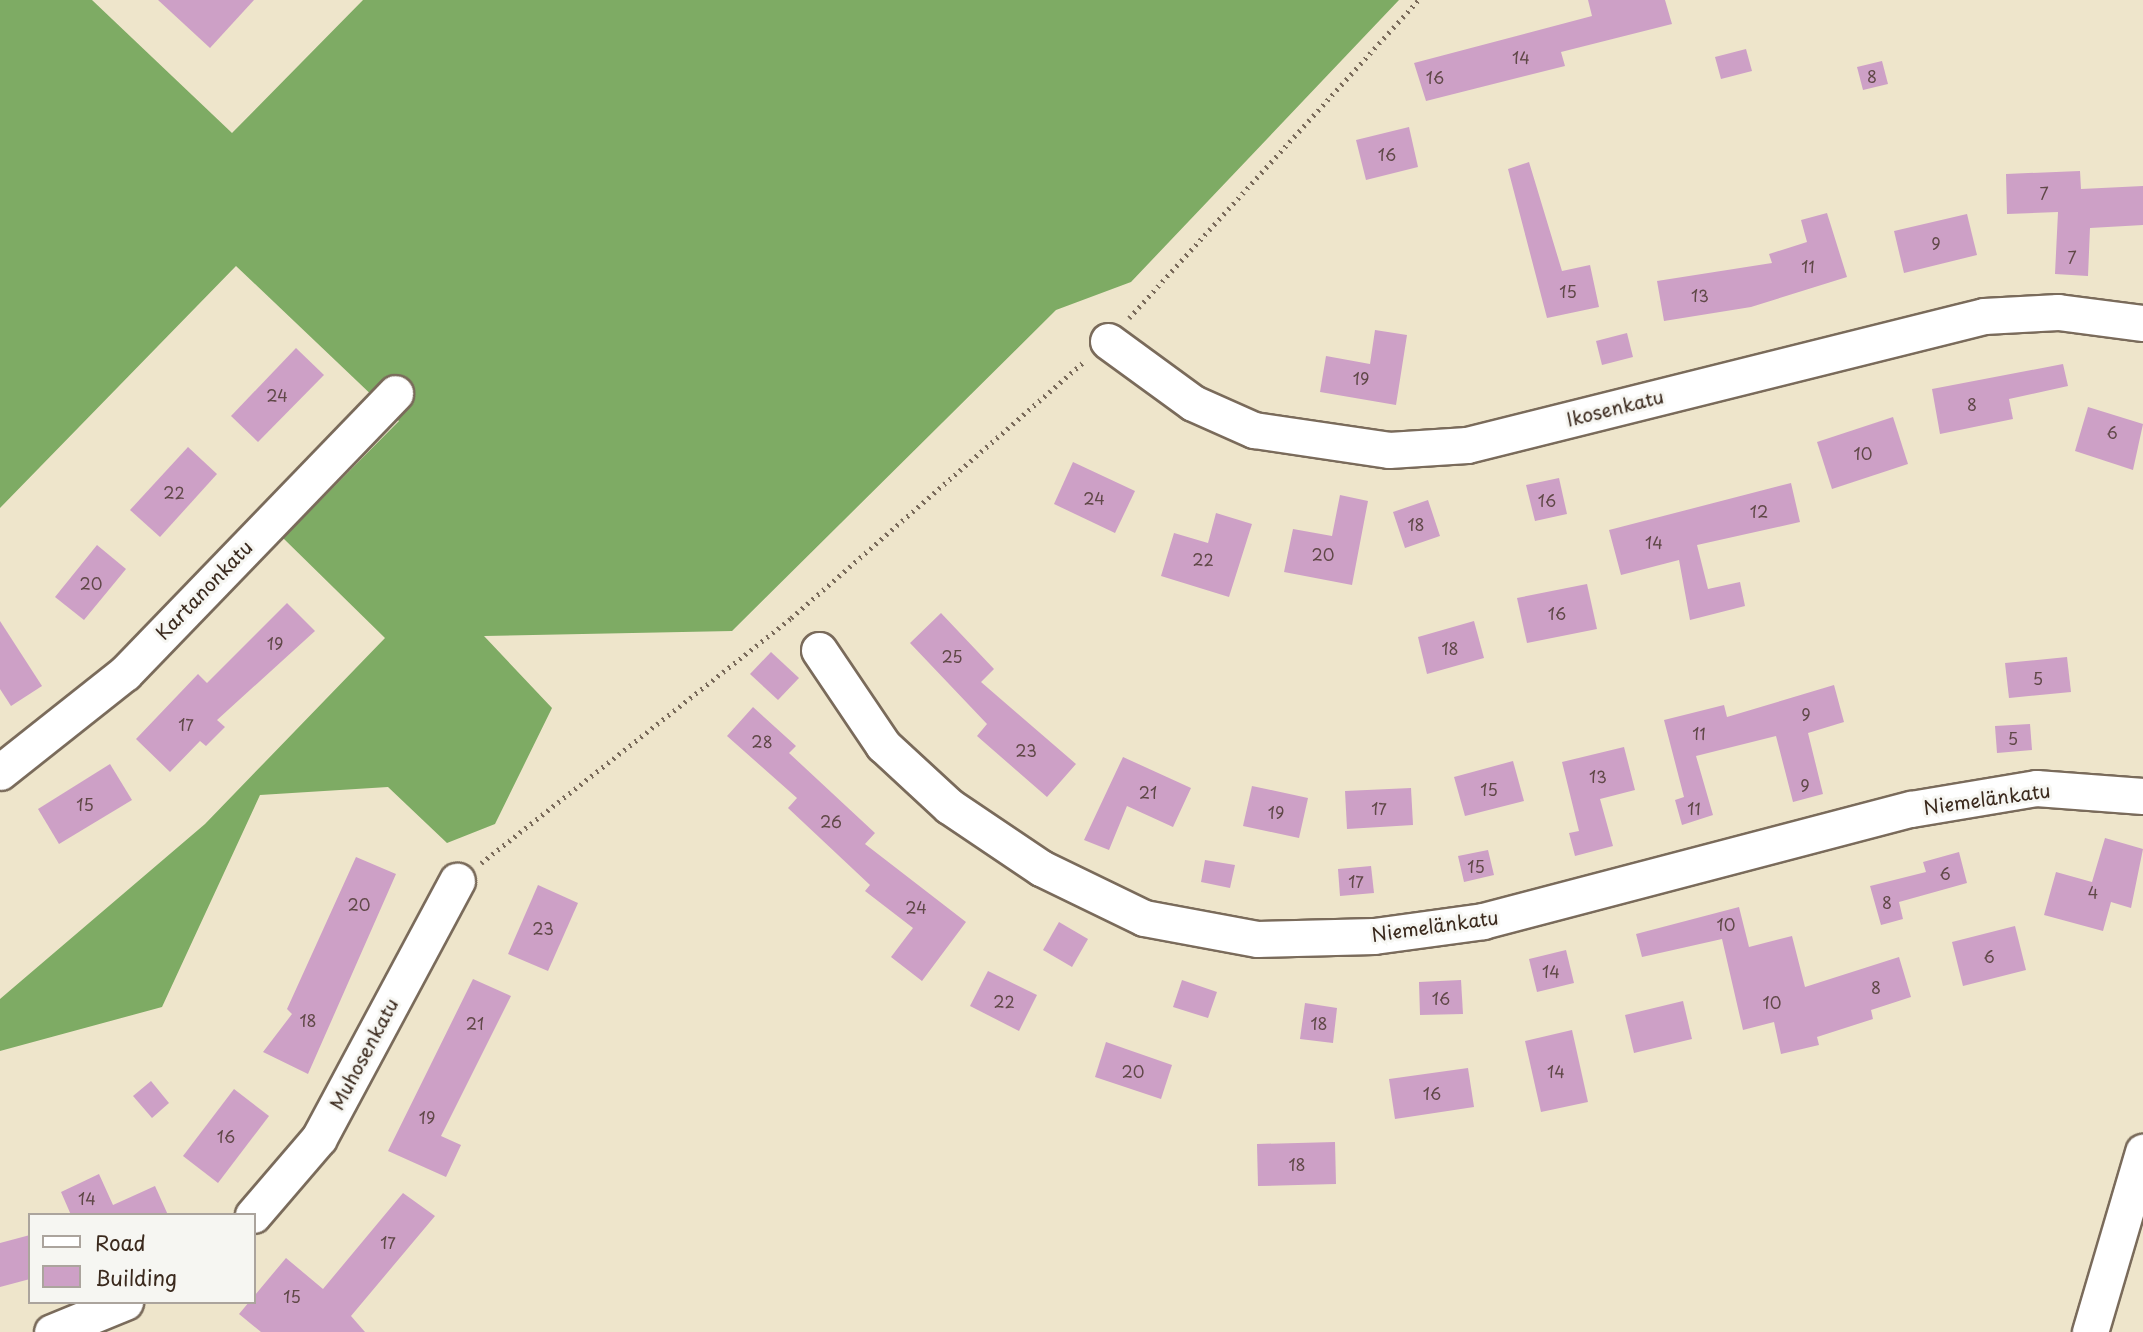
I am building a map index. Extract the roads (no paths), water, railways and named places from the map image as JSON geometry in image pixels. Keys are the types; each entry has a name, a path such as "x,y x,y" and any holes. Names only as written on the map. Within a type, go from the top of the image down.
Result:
{"street":[{"name":"Ikosenkatu","path":"1108,341 1193,403 1254,430 1390,450 1467,446 1984,316 2058,312 2143,323"},
{"name":"Kartanonkatu","path":"0,772 125,673 395,393"},
{"name":"Niemelänkatu","path":"818,650 883,745 949,806 1041,868 1144,918 1257,939 1374,936 1483,921 1911,809 2036,788 2143,796"},
{"name":"Muhosenkatu","path":"255,1213 319,1138 457,881"},
{"path":"2090,1332 2143,1152"},
{"path":"52,1332 120,1304"}]}
